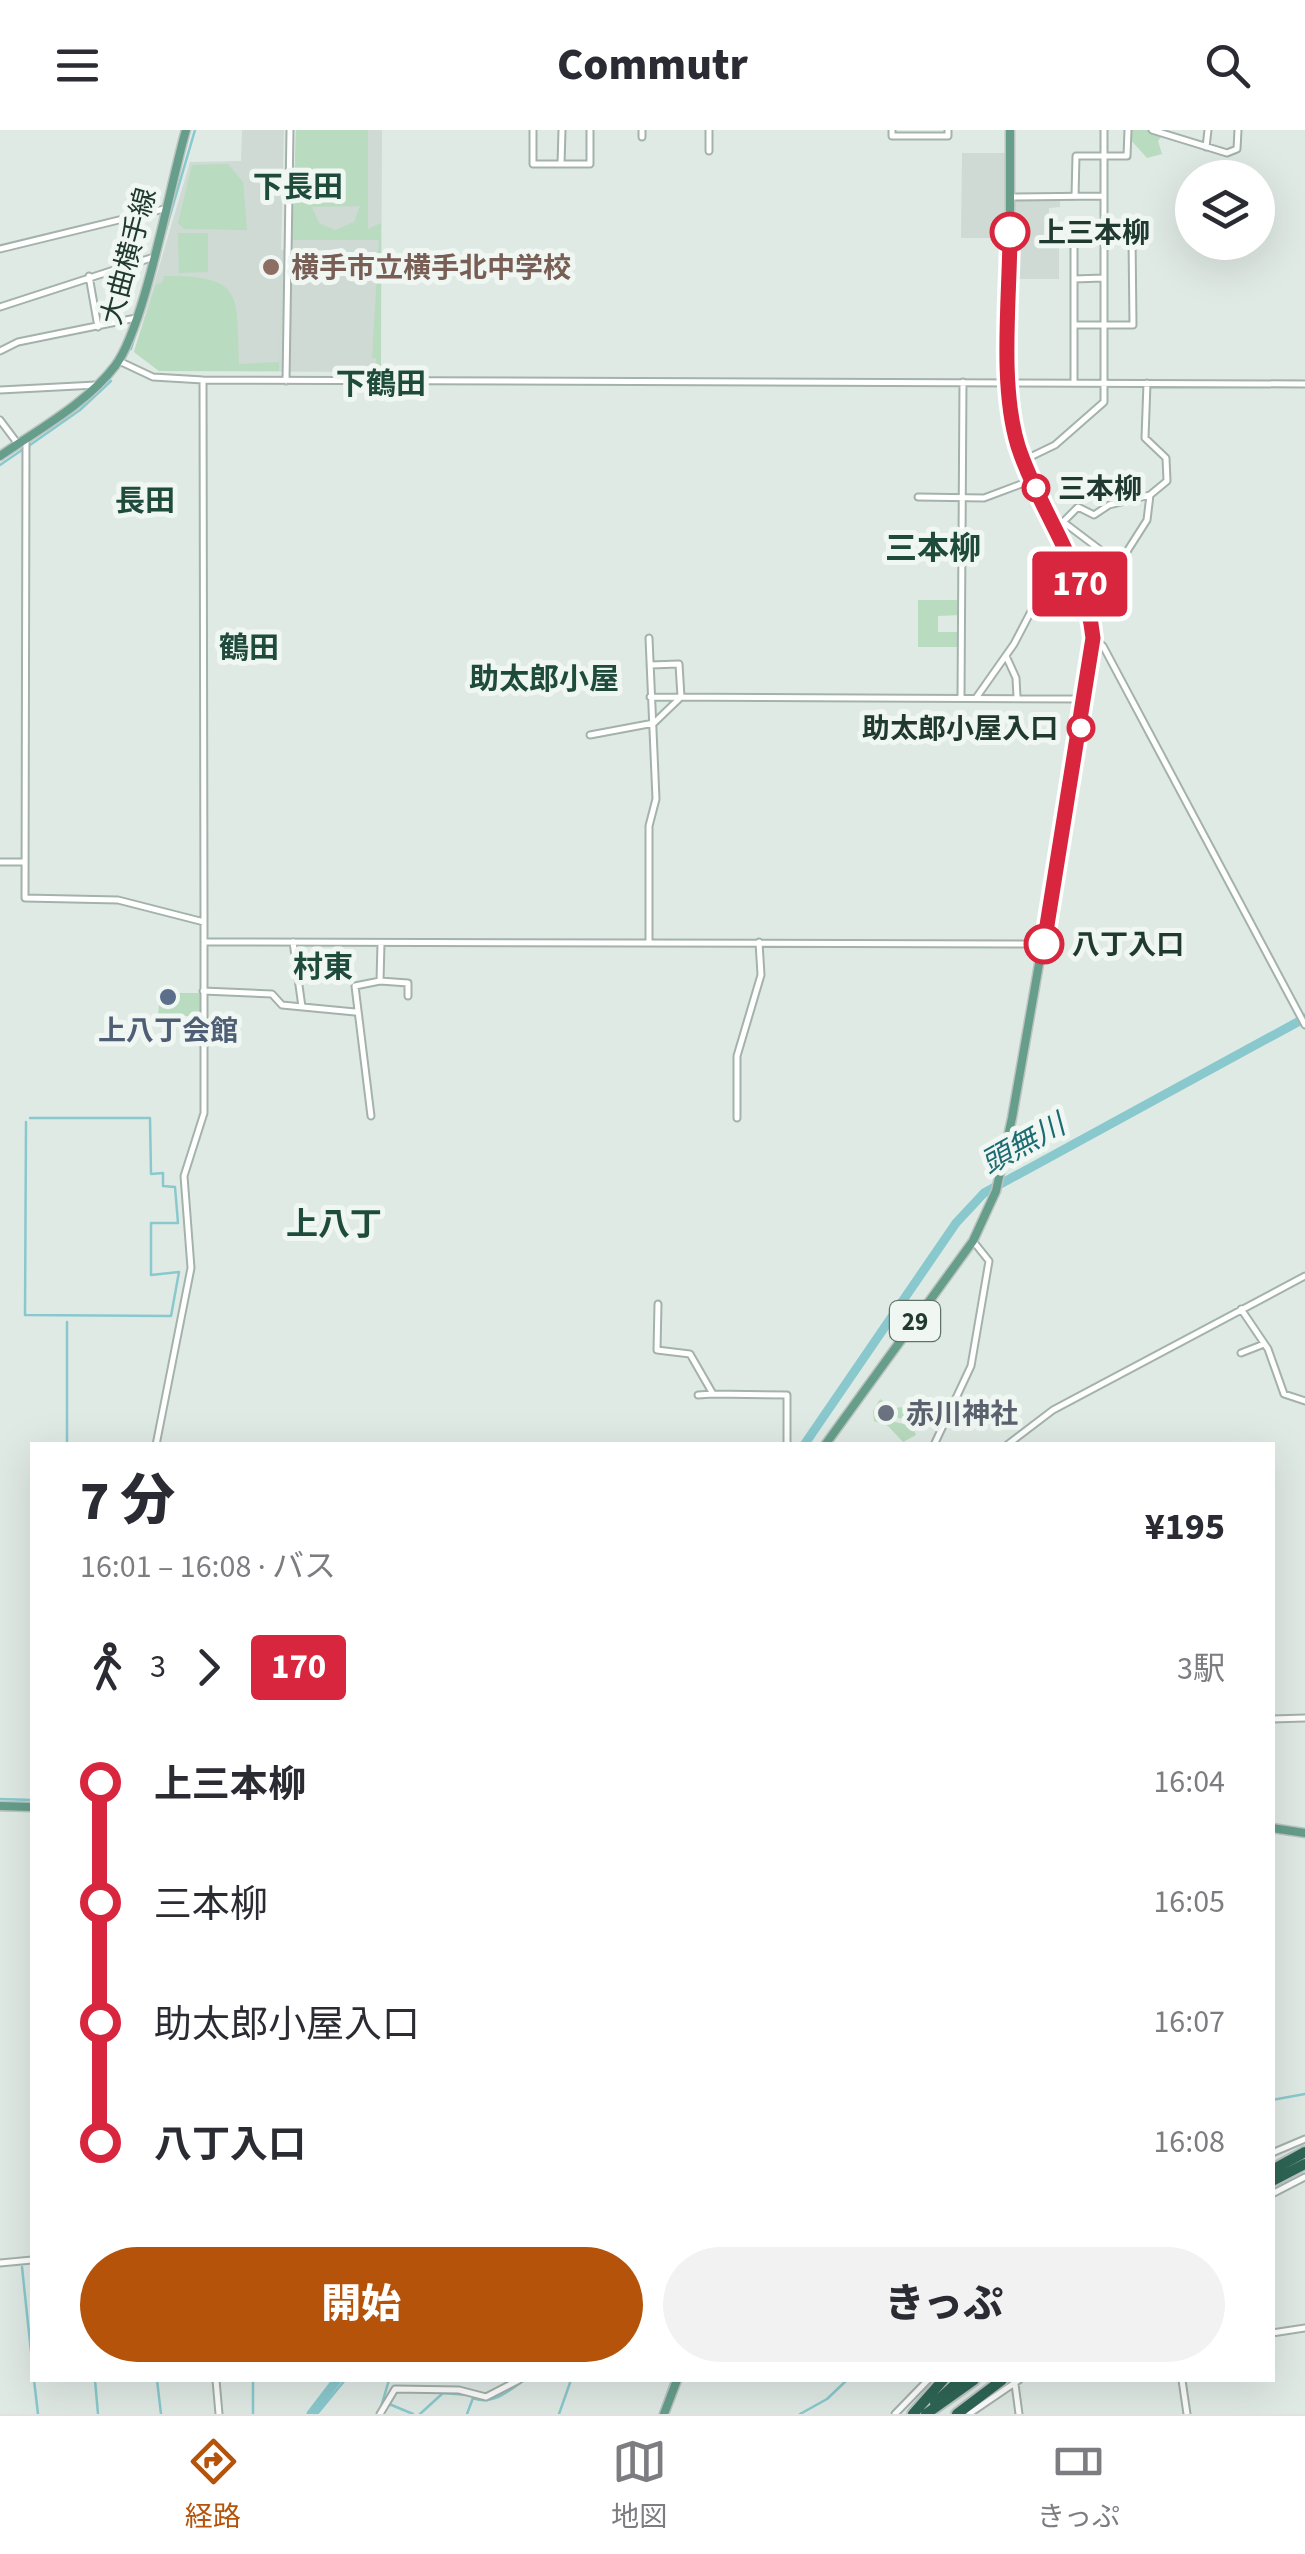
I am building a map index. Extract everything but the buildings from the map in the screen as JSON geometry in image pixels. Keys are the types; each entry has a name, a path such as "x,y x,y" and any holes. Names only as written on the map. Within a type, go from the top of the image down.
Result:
{"highway":[{"path":"1275,2168 1305,2152"},
{"path":"1275,2179 1305,2164"},
{"path":"913,2414 941,2382"},
{"path":"925,2414 958,2382"},
{"path":"925,2414 971,2382"},
{"path":"957,2414 999,2382"}],"main road":[{"name":"大曲横手線","path":"0,456 98,385 119,361 136,318 186,130"},
{"name":"29","path":"827,1442 973,1241 996,1191 1086,699 1093,638 1090,609 1023,460 1014,431 1010,381 1010,130"},
{"path":"0,1806 30,1807"},
{"path":"1275,1828 1305,1833"},
{"path":"664,2414 676,2382"}],"street":[{"path":"286,381 290,130"},
{"path":"533,130 533,164 590,164 590,130"},
{"path":"561,164 562,130"},
{"path":"708,130 708,151"},
{"path":"892,130 892,136 948,136 948,130"},
{"path":"1023,460 1084,423 1104,402 1104,130"},
{"path":"1075,196 1076,156 1127,156 1128,130"},
{"path":"1152,130 1206,148 1234,152 1240,144 1238,130"},
{"path":"1206,148 1208,130"},
{"path":"1010,197 1103,196"},
{"path":"0,249 164,209"},
{"path":"1074,325 1133,325 1132,238 1074,239 1074,325 1074,380"},
{"path":"0,306 46,295 88,275 151,258"},
{"path":"88,275 98,327"},
{"path":"1074,279 1103,278"},
{"path":"0,351 18,342 136,318"},
{"path":"119,361 153,377 204,380 1074,380 1305,384"},
{"path":"157,1442 191,1268 184,1176 204,1112 204,380"},
{"path":"961,698 962,382"},
{"path":"1056,530 1066,524 1078,507 1094,515 1109,505 1150,495 1167,481 1166,458 1145,438 1147,383"},
{"path":"0,390 98,385"},
{"path":"0,420 22,441 25,898 118,900 204,922"},
{"path":"918,497 996,496 1032,480"},
{"path":"1077,576 1119,564 1147,520 1150,495"},
{"path":"1066,524 1119,564"},
{"path":"976,698 1006,656 1065,547"},
{"path":"649,638 656,799 650,826 649,942"},
{"path":"1093,638 1104,646 1305,1025"},
{"path":"1006,656 1016,678 1017,697"},
{"path":"590,735 651,724 681,697 680,664 650,665"},
{"path":"650,697 1086,699"},
{"path":"0,862 25,862"},
{"path":"205,942 1044,944"},
{"path":"293,942 302,1007"},
{"path":"737,1118 737,1056 761,975 760,942"},
{"path":"380,981 381,943"},
{"path":"372,1116 355,1012 355,986 380,981 408,983 408,996"},
{"path":"203,991 272,994 282,1005 355,1012"},
{"path":"935,1442 971,1366 989,1261 973,1241"},
{"path":"1010,1442 1053,1410 1305,1276"},
{"path":"658,1304 657,1350 690,1354 713,1394"},
{"path":"1241,1309 1264,1344 1284,1394 1305,1401"},
{"path":"1241,1353 1264,1344"},
{"path":"698,1394 787,1395 788,1442"},
{"path":"1275,1719 1305,1718"},
{"path":"1275,2153 1305,2139"},
{"path":"1275,2192 1305,2177"},
{"path":"0,2263 30,2260"},
{"path":"1275,2333 1305,2328"},
{"path":"216,2382 219,2414"},
{"path":"380,2414 395,2388 459,2390 486,2396 515,2382"},
{"path":"895,2414 926,2382"},
{"path":"969,2414 1017,2382"},
{"path":"1017,2382 1019,2414"},
{"path":"1182,2382 1188,2414"}],"shaded area":[{"name":"横手市立横手北中学校","path":"242,130 284,130 281,250 289,249 293,238 296,130 382,130 381,372 159,371 134,352 190,162 241,161"},
{"path":"962,153 1007,153 1006,238 961,238"},
{"path":"1015,198 1060,198 1060,207 1049,208 1049,242 1059,242 1059,279 1016,279"}],"green space":[{"path":"296,130 368,130 368,229 381,223 381,372 377,372 376,358 372,358 379,240 292,240","holes":["360,206 354,222 335,230 319,223 312,207"]},
{"path":"1129,130 1166,130 1158,141 1162,154 1147,158 1129,138"},
{"path":"228,164 243,182 247,230 184,229 178,223 192,165"},
{"path":"178,233 208,233 208,272 179,273"},
{"path":"164,276 210,280 223,285 231,294 238,321 239,364 279,362 281,302 279,371 159,371 134,352 156,284 162,283"},
{"path":"918,600 960,600 960,615 938,616 938,632 959,632 959,647 918,647"},
{"path":"160,993 201,993 201,1016 158,1016"},
{"path":"880,1399 894,1408 923,1405 925,1419 921,1428 881,1410 887,1420 912,1426 916,1435 903,1442 888,1426 874,1421 873,1411"}],"waterway":[{"path":"131,349 195,130"},
{"path":"30,445 80,410 111,381"},
{"path":"0,465 22,450"},
{"name":"頭無川","path":"806,1442 956,1223 984,1193 1305,1018"},
{"path":"26,1122 25,1315 171,1316 179,1272 151,1275 151,1223 178,1223 175,1187 163,1186 163,1173 151,1174 150,1118 30,1118"},
{"path":"67,1322 67,1442"},
{"path":"0,1799 30,1800"},
{"path":"0,1810 30,1811"},
{"path":"1275,2099 1305,2094"},
{"path":"22,2267 30,2342"},
{"path":"34,2382 38,2414"},
{"path":"95,2382 98,2414"},
{"path":"157,2382 161,2414"},
{"path":"253,2382 253,2414"},
{"name":"頭無川","path":"311,2414 335,2382"},
{"path":"317,2414 343,2382"},
{"path":"381,2407 388,2382"},
{"path":"467,2414 473,2398 488,2400 522,2382"},
{"path":"559,2414 570,2382"},
{"path":"660,2414 671,2382"},
{"path":"800,2414 827,2399 845,2382"},
{"path":"420,2414 443,2393 468,2395"},
{"path":"389,2404 413,2414"}],"bus line":[{"name":"170","path":"1010,232 1014,431 1023,460 1090,609 1093,638 1044,944"}],"place":[{"name":"上三本柳","path":"1010,232"},
{"name":"横手市立横手北中学校","path":"271,267"},
{"name":"三本柳","path":"1036,488"},
{"name":"助太郎小屋入口","path":"1081,728"},
{"name":"八丁入口","path":"1044,944"},
{"name":"上八丁会館","path":"168,997"},
{"name":"赤川神社","path":"886,1413"}],"district":[{"name":"下長田","path":"298,187"},
{"name":"下鶴田","path":"381,384"},
{"name":"長田","path":"145,501"},
{"name":"三本柳","path":"933,548"},
{"name":"鶴田","path":"249,648"},
{"name":"助太郎小屋","path":"544,679"},
{"name":"村東","path":"323,967"},
{"name":"上八丁","path":"334,1224"}]}
